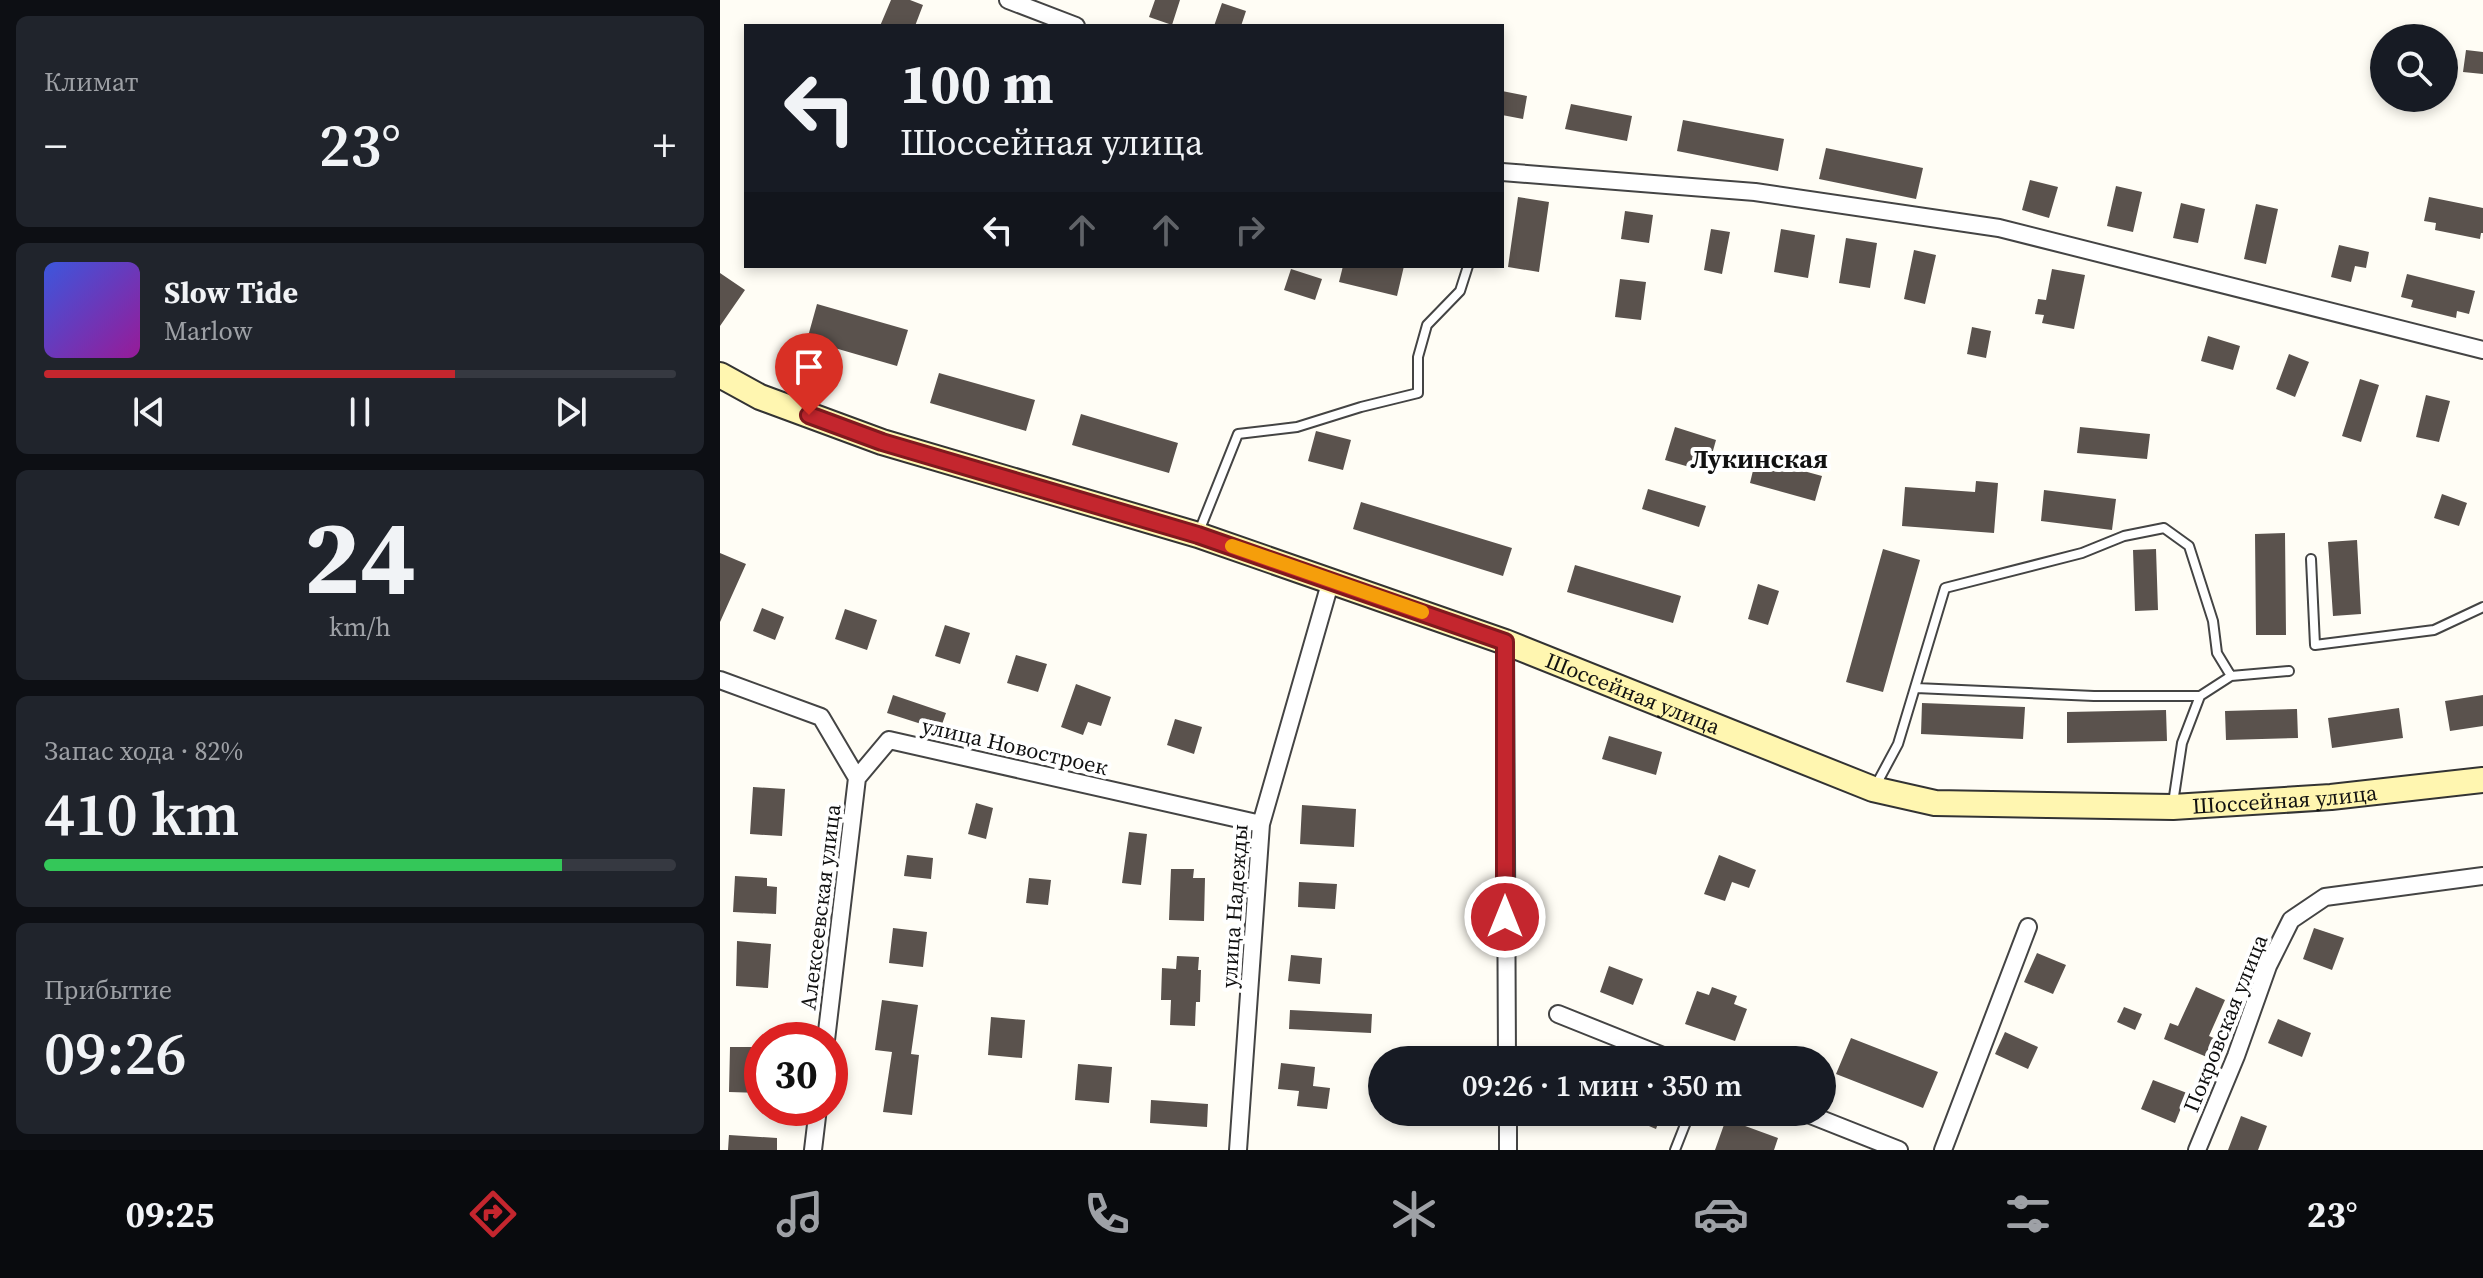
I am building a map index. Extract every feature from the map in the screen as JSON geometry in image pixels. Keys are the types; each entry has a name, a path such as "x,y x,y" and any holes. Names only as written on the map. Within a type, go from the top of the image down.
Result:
{"main road":[{"name":"Шоссейная улица","path":"720,375 760,397 882,442 1198,535 1505,642 1873,789 1935,803 2173,807 2331,797 2483,780"}],"street":[{"path":"1008,0 1071,24"},
{"path":"1504,172 1755,192 1999,228 2483,350"},
{"name":"улица Надежды","path":"1238,1150 1261,824 1331,580"},
{"path":"1505,642 1507,1046"},
{"path":"720,680 821,717 857,778"},
{"name":"улица Новостроек","path":"857,778 889,740 1261,824"},
{"name":"Алексеевская улица","path":"828,1022 857,778"},
{"name":"Покровская улица","path":"2197,1150 2236,1056 2268,966 2291,920 2325,897 2483,876"},
{"path":"1943,1150 2028,927"},
{"path":"1558,1014 1638,1046"},
{"path":"1836,1125 1899,1150"},
{"path":"813,1150 816,1126"},
{"path":"1508,1126 1508,1150"}],"lane":[{"path":"1198,535 1238,434 1297,427 1418,393 1418,357 1427,325 1460,291 1467,268"},
{"path":"1873,789 1898,744 1945,588 2082,553 2124,536 2164,528 2189,546 2213,621 2217,653 2231,676"},
{"path":"2311,559 2315,645 2434,630 2483,607"},
{"path":"1916,688 2094,696 2200,696 2231,676 2289,671"},
{"path":"2173,807 2182,743 2200,696"},
{"path":"1675,1150 1684,1126"}],"building":[{"path":"891,0 910,0 923,5 916,24 881,24"},
{"path":"1155,0 1180,0 1172,24 1149,17"},
{"path":"1222,3 1246,11 1242,24 1215,24"},
{"path":"2466,50 2483,52 2483,74 2463,72"},
{"path":"1504,91 1527,96 1523,119 1504,115"},
{"path":"1571,104 1632,116 1627,141 1565,129"},
{"path":"1683,120 1784,139 1778,171 1677,151"},
{"path":"1826,148 1923,168 1916,199 1819,179"},
{"path":"2030,180 2058,187 2049,218 2022,210"},
{"path":"2116,186 2142,192 2133,232 2107,226"},
{"path":"1518,197 1549,202 1539,272 1508,267"},
{"path":"2429,197 2483,208 2483,233 2480,239 2435,230 2436,223 2424,221"},
{"path":"2181,203 2205,209 2198,243 2173,238"},
{"path":"2256,204 2278,209 2266,264 2244,259"},
{"path":"1625,211 1653,215 1649,243 1621,239"},
{"path":"1711,229 1730,232 1722,274 1704,270"},
{"path":"1781,229 1815,235 1808,278 1774,272"},
{"path":"1846,238 1877,243 1870,288 1839,283"},
{"path":"2339,245 2369,252 2366,268 2355,266 2351,282 2331,277"},
{"path":"1914,250 1936,255 1925,304 1904,299"},
{"path":"1342,268 1404,268 1397,296 1339,282"},
{"path":"1291,269 1322,279 1315,300 1284,290"},
{"path":"2052,269 2085,275 2074,329 2042,323 2044,315 2035,314 2038,299 2046,300"},
{"path":"720,273 745,290 720,326"},
{"path":"2407,274 2475,291 2469,314 2457,311 2456,318 2411,307 2413,300 2401,297"},
{"path":"1620,279 1646,282 1641,320 1615,317"},
{"path":"817,304 908,330 897,366 807,340"},
{"path":"1972,327 1991,331 1986,358 1967,354"},
{"path":"2208,336 2240,346 2233,370 2201,361"},
{"path":"2289,354 2309,362 2295,397 2276,389"},
{"path":"939,373 1035,400 1026,431 930,403"},
{"path":"2360,379 2379,385 2361,442 2342,436"},
{"path":"2426,395 2450,401 2439,442 2416,437"},
{"path":"1081,414 1178,443 1169,473 1072,445"},
{"path":"1675,427 1716,440 1707,472 1665,460"},
{"path":"2080,427 2150,434 2147,459 2077,453"},
{"path":"1316,431 1351,440 1343,470 1308,461"},
{"path":"1756,458 1822,476 1815,501 1750,483"},
{"path":"1976,481 1998,483 1994,533 1902,526 1905,487 1975,492"},
{"path":"1648,489 1706,506 1699,527 1642,509"},
{"path":"2044,490 2116,499 2112,530 2041,521"},
{"path":"2442,494 2467,503 2459,526 2434,518"},
{"path":"1361,502 1512,548 1503,576 1353,529"},
{"path":"2285,533 2286,635 2256,635 2255,534"},
{"path":"2357,540 2361,614 2333,616 2328,542"},
{"path":"1883,549 1920,560 1883,692 1846,682"},
{"path":"2156,549 2158,610 2135,611 2133,550"},
{"path":"720,553 746,564 720,622"},
{"path":"1575,565 1681,596 1673,623 1567,592"},
{"path":"1758,584 1779,591 1768,625 1748,619"},
{"path":"762,608 784,617 775,640 753,631"},
{"path":"845,609 877,620 867,650 835,639"},
{"path":"945,625 970,633 960,664 935,656"},
{"path":"1016,655 1047,664 1038,692 1007,683"},
{"path":"1076,684 1111,697 1101,726 1088,722 1083,735 1061,727"},
{"path":"893,695 946,713 940,730 887,713"},
{"path":"2483,695 2483,726 2450,731 2445,701"},
{"path":"1922,703 2025,707 2023,739 1921,734"},
{"path":"2399,708 2403,738 2332,748 2328,718"},
{"path":"2297,709 2298,738 2226,740 2225,711"},
{"path":"2166,710 2167,741 2067,743 2067,712"},
{"path":"1175,719 1202,727 1194,754 1167,745"},
{"path":"1609,736 1662,752 1656,775 1602,759"},
{"path":"753,787 785,789 782,836 750,834"},
{"path":"976,803 993,808 986,839 968,834"},
{"path":"1302,805 1356,809 1354,847 1300,844"},
{"path":"1129,832 1147,834 1141,885 1122,883"},
{"path":"907,855 933,858 931,879 904,876"},
{"path":"1719,855 1756,870 1749,888 1732,882 1725,901 1704,894"},
{"path":"1171,869 1194,869 1193,878 1205,878 1204,921 1169,920"},
{"path":"735,876 767,878 767,886 777,887 776,914 733,912"},
{"path":"1029,878 1051,880 1048,905 1026,903"},
{"path":"1299,882 1337,884 1335,909 1298,907"},
{"path":"893,928 927,932 923,967 889,963"},
{"path":"2314,928 2344,938 2332,970 2303,959"},
{"path":"737,941 771,944 768,988 736,986"},
{"path":"2037,953 2066,965 2053,994 2024,982"},
{"path":"1291,955 1322,958 1320,984 1288,981"},
{"path":"1177,956 1199,957 1200,1002 1196,1002 1195,1026 1170,1025 1171,1000 1161,1000 1162,968 1176,969"},
{"path":"1609,966 1643,979 1633,1005 1600,992"},
{"path":"1712,987 1737,996 1734,1004 1747,1009 1735,1041 1685,1024 1697,991 1709,995"},
{"path":"2196,987 2225,1000 2209,1036 2223,1042 2214,1060 2164,1039 2170,1023 2178,1026"},
{"path":"882,1000 918,1005 911,1054 919,1055 912,1115 883,1112 892,1052 875,1050"},
{"path":"2124,1007 2142,1014 2135,1030 2117,1022"},
{"path":"1290,1010 1372,1014 1371,1033 1289,1029"},
{"path":"991,1017 1025,1020 1022,1058 988,1055"},
{"path":"2278,1019 2311,1033 2302,1057 2268,1043"},
{"path":"2005,1032 2038,1047 2028,1069 1995,1054"},
{"path":"1851,1038 1938,1072 1923,1108 1836,1074"},
{"path":"730,1047 744,1047 744,1092 729,1092"},
{"path":"1281,1063 1315,1067 1313,1086 1330,1088 1327,1109 1297,1106 1299,1091 1278,1089"},
{"path":"1078,1064 1112,1067 1109,1103 1075,1100"},
{"path":"2153,1080 2187,1093 2175,1123 2141,1109"},
{"path":"1151,1100 1208,1104 1207,1127 1150,1123"},
{"path":"2241,1116 2267,1126 2258,1150 2228,1150"},
{"path":"1724,1126 1745,1126 1778,1138 1774,1150 1715,1150"},
{"path":"729,1135 777,1138 777,1150 728,1150"}],"slow traffic":[{"path":"1232,546 1422,612"}],"district":[{"name":"Лукинская","path":"1759,459"}],"route":[{"path":"809,415 882,442 1198,535 1505,642 1505,917"}]}
